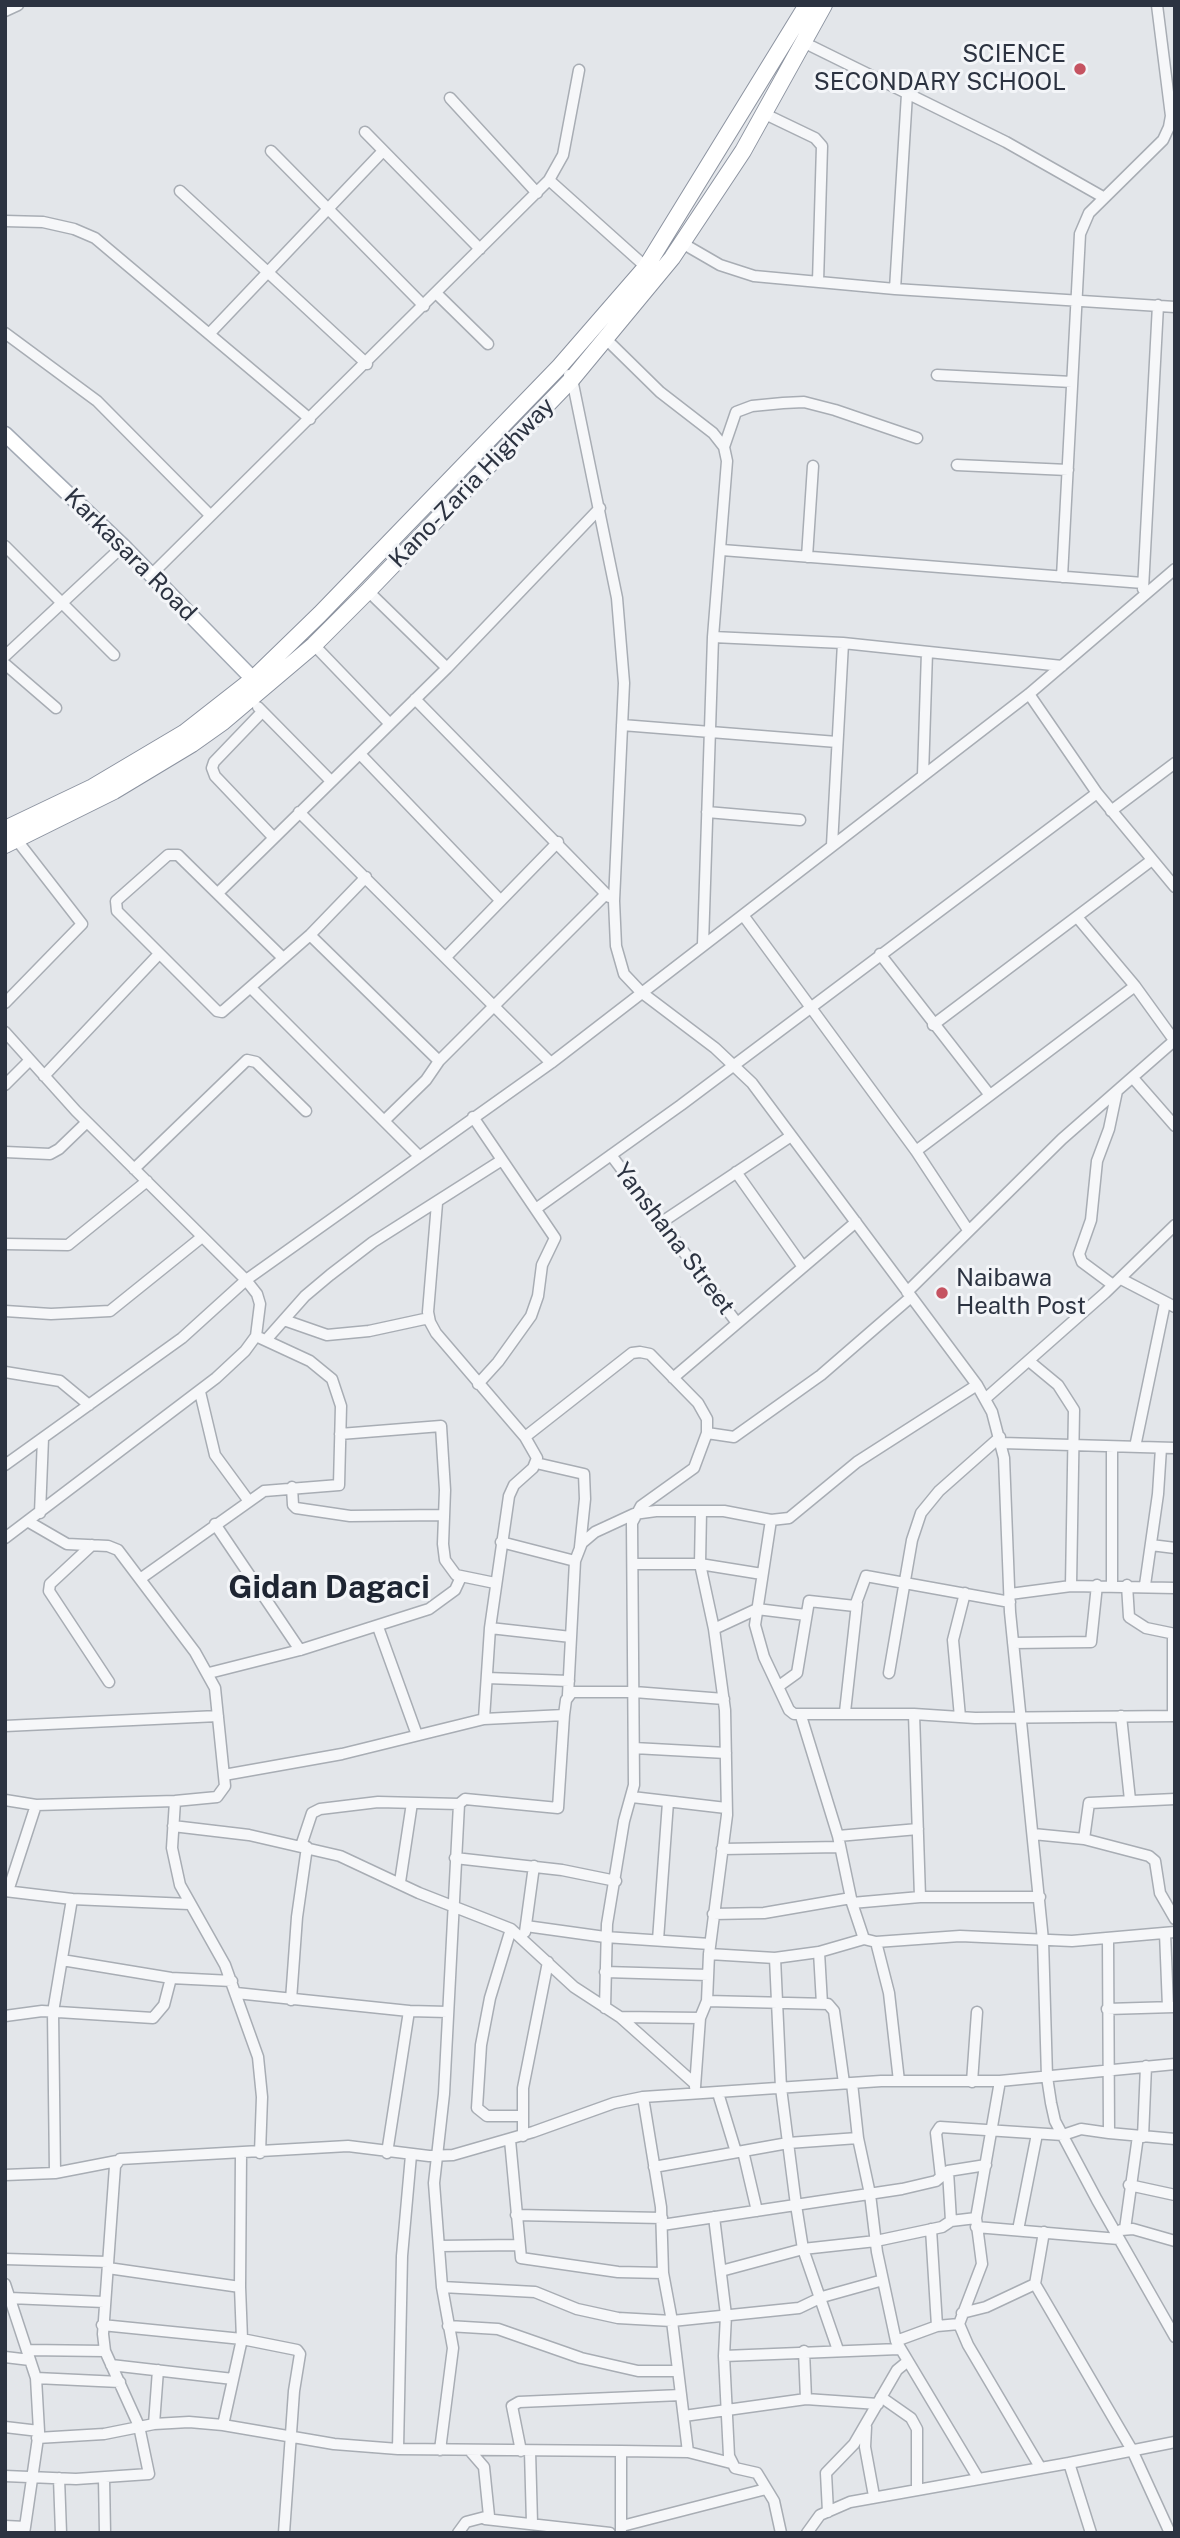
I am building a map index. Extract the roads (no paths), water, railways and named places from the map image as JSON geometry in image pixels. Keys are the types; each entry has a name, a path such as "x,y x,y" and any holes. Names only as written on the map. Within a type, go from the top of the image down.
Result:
{"highway":[{"name":"Kano-Zaria Highway","path":"9,838 184,733 253,679 320,614 560,366 646,267 807,5"},
{"name":"Kano-Zaria Highway","path":"9,838 114,791 223,722 257,706 607,340 682,243 765,114 824,5"}],"main road":[{"name":"Karkasara Road","path":"5,434 123,546 253,679"}],"street":[{"path":"5,11 18,5"},
{"path":"1062,577 1080,234 1089,213 1103,197 1163,140 1171,116 1170,75 1157,5"},
{"path":"805,43 1006,142 1103,197"},
{"path":"151,575 367,364 549,180 563,155 579,70"},
{"path":"895,289 907,94"},
{"path":"450,97 537,193"},
{"path":"765,114 815,138 822,146 818,282"},
{"path":"365,132 480,249"},
{"path":"271,151 424,306"},
{"path":"210,333 383,151"},
{"path":"549,180 646,267"},
{"path":"180,191 367,364"},
{"path":"5,221 43,222 74,229 95,238 310,419"},
{"path":"682,243 734,271 818,282 1175,307"},
{"path":"437,294 488,344"},
{"path":"1142,597 1158,305"},
{"path":"5,333 97,401 210,515"},
{"path":"607,340 660,392 713,433 724,447"},
{"path":"560,366 572,379 617,598 624,683 610,898 616,946 624,974 641,992 734,1065 752,1083 985,1399 1001,1440 1013,1643 1044,1940 1047,2077 1053,2112 1063,2135 1175,2337"},
{"path":"937,375 1072,382"},
{"path":"703,944 713,637 726,489 724,447 736,412 752,406 804,402 918,438"},
{"path":"957,465 1068,470"},
{"path":"807,557 813,466"},
{"path":"218,892 447,668 600,508"},
{"path":"5,546 114,655"},
{"path":"5,656 123,546"},
{"path":"722,550 1143,583"},
{"path":"5,1465 182,1338 246,1280 551,1062 743,915 1029,694 1175,569"},
{"path":"368,591 447,668"},
{"path":"713,637 842,643 1062,666"},
{"path":"832,845 842,643"},
{"path":"314,645 390,724"},
{"path":"923,775 927,652"},
{"path":"5,664 56,708"},
{"path":"1029,694 1097,793 1175,887"},
{"path":"415,699 610,898"},
{"path":"274,838 215,776 212,768 257,706 331,781"},
{"path":"622,725 837,741"},
{"path":"360,754 500,900"},
{"path":"1111,811 1175,763"},
{"path":"537,1208 811,1008 1097,793"},
{"path":"707,812 800,820"},
{"path":"299,813 551,1062"},
{"path":"5,1003 82,924 9,838"},
{"path":"446,957 558,842"},
{"path":"283,958 178,855 172,854 119,896 117,911 217,1011 228,1009 310,935 366,877"},
{"path":"933,1025 1152,860"},
{"path":"385,1120 426,1080 439,1061 610,898"},
{"path":"743,915 916,1151 968,1230"},
{"path":"707,1433 734,1437 821,1375 909,1294 968,1230 1174,1040 1135,986 1077,917"},
{"path":"310,935 439,1061"},
{"path":"44,1076 159,954"},
{"path":"880,954 989,1094"},
{"path":"916,1151 1135,986"},
{"path":"251,988 418,1156"},
{"path":"5,1032 86,1122 246,1280 257,1294 260,1304 261,1338"},
{"path":"5,1084 30,1060"},
{"path":"134,1169 247,1060 256,1062 306,1111"},
{"path":"1133,1078 1175,1126"},
{"path":"1117,1091 1109,1129 1097,1161 1091,1220 1079,1254 1082,1262 1117,1282 1170,1305 1135,1447"},
{"path":"473,1117 555,1238 539,1277 536,1306 498,1362 478,1384"},
{"path":"5,1152 50,1154 59,1149 86,1122"},
{"path":"662,1222 791,1136"},
{"name":"Yanshana Street","path":"611,1155 737,1323"},
{"path":"5,1538 200,1392 284,1320 330,1275 373,1242 502,1160"},
{"path":"736,1172 803,1267"},
{"path":"5,1244 68,1245 146,1181"},
{"path":"437,1203 429,1318 436,1333 537,1453 536,1463 512,1488 501,1542 490,1628 484,1719"},
{"path":"673,1378 856,1222"},
{"path":"985,1399 1117,1282 1175,1226"},
{"path":"5,1311 51,1314 110,1311 202,1237"},
{"path":"284,1320 327,1335 369,1331 429,1318"},
{"path":"140,1579 264,1491 339,1485 341,1406 332,1379 310,1361 261,1338"},
{"path":"525,1437 632,1353 649,1354 698,1403 707,1419 707,1433 694,1468 634,1514 595,1532 580,1548"},
{"path":"1029,1361 1058,1385 1074,1410 1071,1586"},
{"path":"5,1372 60,1381 89,1405"},
{"path":"634,1514 701,1511 771,1520 789,1518 857,1462 977,1385"},
{"path":"200,1392 215,1455 248,1500"},
{"path":"340,1434 441,1426 445,1560 449,1569 461,1577 495,1583"},
{"path":"40,1513 43,1438"},
{"path":"889,1673 912,1540 925,1506 1001,1440 1112,1447 1175,1447"},
{"path":"1112,1447 1112,1585"},
{"path":"1145,1585 1161,1448"},
{"path":"291,2000 304,1847 315,1810 379,1802 459,1804 465,1799 560,1806 575,1560 580,1548 585,1499 584,1474 536,1463"},
{"path":"292,1488 293,1505 296,1508 350,1516 443,1515"},
{"path":"695,2089 700,2018 707,2001 709,1949 726,1808 724,1699 714,1629 700,1564 701,1511"},
{"path":"605,2008 606,1937 624,1821 632,1797 634,1514"},
{"path":"771,1520 757,1609 758,1639 789,1710 801,1716 845,1713 960,1717 1174,1716 1174,1634 1146,1628 1129,1616 1127,1585"},
{"path":"5,1800 36,1805 175,1801 217,1797 225,1786 219,1716 209,1673 140,1579 118,1550 67,1544 29,1522"},
{"path":"215,1524 300,1650"},
{"path":"501,1542 575,1560"},
{"path":"92,1545 50,1584 49,1591 110,1682"},
{"path":"1151,1545 1175,1548"},
{"path":"633,1564 700,1564 762,1574"},
{"path":"845,1713 857,1604 866,1576 1010,1598 1071,1586 1145,1585 1175,1588"},
{"path":"209,1673 300,1650 429,1609 455,1590 461,1577"},
{"path":"1013,1643 1091,1642 1097,1585"},
{"path":"960,1717 953,1650 956,1625 965,1593"},
{"path":"779,1686 797,1674 806,1615 812,1600 849,1606 857,1604"},
{"path":"714,1629 757,1609 806,1615"},
{"path":"378,1627 417,1735"},
{"path":"490,1628 571,1637"},
{"path":"486,1678 569,1681"},
{"path":"568,1695 634,1692 724,1699"},
{"path":"914,1714 920,1898"},
{"path":"224,1775 342,1754 484,1719 564,1715"},
{"path":"5,1726 219,1716"},
{"path":"801,1716 839,1842 864,1940"},
{"path":"1121,1716 1130,1800"},
{"path":"634,1748 726,1754"},
{"path":"632,1797 726,1808"},
{"path":"1084,1839 1089,1803 1175,1799"},
{"path":"175,1801 174,1866 189,1904 206,1928 232,1981 258,2057 262,2097 260,2153"},
{"path":"658,1940 668,1802"},
{"path":"400,1882 412,1803"},
{"path":"440,2450 453,2348 442,2287 434,2183 439,2156 459,1804"},
{"path":"36,1805 7,1891 72,1899 189,1904"},
{"path":"173,1826 227,1831 340,1856 511,1929 575,1987 620,2017 695,2089"},
{"path":"722,1849 839,1842 918,1829"},
{"path":"1033,1834 1084,1839 1149,1856 1154,1861 1160,1893 1175,1919"},
{"path":"455,1858 534,1866 616,1881"},
{"path":"524,1939 534,1866"},
{"path":"713,1914 764,1913 852,1901 1040,1897"},
{"path":"55,2173 53,2012 72,1899"},
{"path":"526,1926 606,1937 658,1940 775,1958 819,1952 864,1940 877,1942 960,1936 1044,1940 1170,1933 1172,2007 1107,2009"},
{"path":"511,1929 489,1998 481,2045 477,2108 487,2116 523,2116"},
{"path":"1108,1938 1109,2133"},
{"path":"877,1942 891,2005 900,2081"},
{"path":"819,1952 822,2004"},
{"path":"775,1958 781,2088 803,2249 822,2297 838,2350"},
{"path":"62,1961 172,1978 232,1981"},
{"path":"523,2136 523,2088 528,2051 548,1962"},
{"path":"605,1972 708,1975"},
{"path":"5,2016 53,2012 153,2018 164,2006 172,1978"},
{"path":"236,1993 409,2011 448,2012"},
{"path":"707,2001 822,2004 834,2011 870,2194 883,2280 898,2345 978,2478"},
{"path":"387,2153 409,2011"},
{"path":"972,2082 977,2012"},
{"path":"620,2017 700,2018"},
{"path":"5,2175 55,2173 125,2158 260,2153 348,2146 387,2153 439,2156 510,2140 614,2103 695,2089 718,2093 848,2083 1000,2081 1175,2064"},
{"path":"1119,2233 1140,2136 1146,2066"},
{"path":"1000,2081 976,2223 982,2264 961,2318 1040,2467"},
{"path":"718,2093 757,2211"},
{"path":"643,2097 662,2221 663,2273 672,2321 688,2452"},
{"path":"951,2221 937,2129 1063,2135 1081,2129 1175,2139"},
{"path":"1018,2230 1037,2134"},
{"path":"654,2167 788,2143 858,2138"},
{"path":"510,2140 519,2255 525,2260 618,2272 663,2273"},
{"path":"223,2425 242,2339 241,2154"},
{"path":"398,2449 402,2256 411,2155"},
{"path":"5,2476 104,2478 149,2474 139,2426 104,2351 102,2325 117,2161"},
{"path":"516,2216 662,2221 714,2217 870,2194 986,2165"},
{"path":"1129,2185 1175,2194"},
{"path":"714,2217 726,2315 724,2356 731,2463"},
{"path":"721,2271 803,2249 876,2241 932,2229 951,2221 1018,2230 1119,2233 1175,2241"},
{"path":"932,2229 937,2326"},
{"path":"1044,2232 1035,2284 1132,2449 1170,2533"},
{"path":"439,2246 518,2245"},
{"path":"5,2259 108,2265 240,2287"},
{"path":"442,2287 535,2292 578,2309 618,2319 672,2321 799,2308 822,2297 883,2280"},
{"path":"5,2284 36,2378 38,2435 24,2530 5,2526"},
{"path":"724,2356 898,2345 1035,2284"},
{"path":"10,2304 104,2302"},
{"path":"102,2325 242,2339 297,2350 300,2354 294,2391 284,2533"},
{"path":"448,2326 498,2329 581,2358 638,2371 678,2371"},
{"path":"5,2357 104,2351"},
{"path":"804,2351 806,2399"},
{"path":"828,2512 826,2473 854,2444 897,2370 908,2361"},
{"path":"111,2365 233,2379"},
{"path":"154,2424 158,2370"},
{"path":"36,2378 120,2382"},
{"path":"532,2523 526,2451 512,2406 519,2402 681,2395"},
{"path":"684,2416 806,2399 879,2400 911,2418 917,2430 917,2488"},
{"path":"5,2427 38,2435 104,2434 154,2424 223,2425 292,2437 398,2449 471,2452 688,2452 757,2473 774,2501 781,2533"},
{"path":"866,2424 865,2447 874,2496"},
{"path":"807,2533 820,2515 850,2501 1175,2442"},
{"path":"621,2451 621,2529 766,2489"},
{"path":"471,2452 484,2467 489,2510 485,2519"},
{"path":"484,2467 494,2452"},
{"path":"1069,2463 1091,2533"},
{"path":"59,2478 61,2533"},
{"path":"104,2478 105,2533"},
{"path":"458,2533 466,2522 485,2519 610,2533"}],"place":[{"name":"SCIENCE SECONDARY SCHOOL","path":"1080,69"},
{"name":"Naibawa Health Post","path":"942,1293"}],"district":[{"name":"Gidan Dagaci","path":"329,1588"}]}
